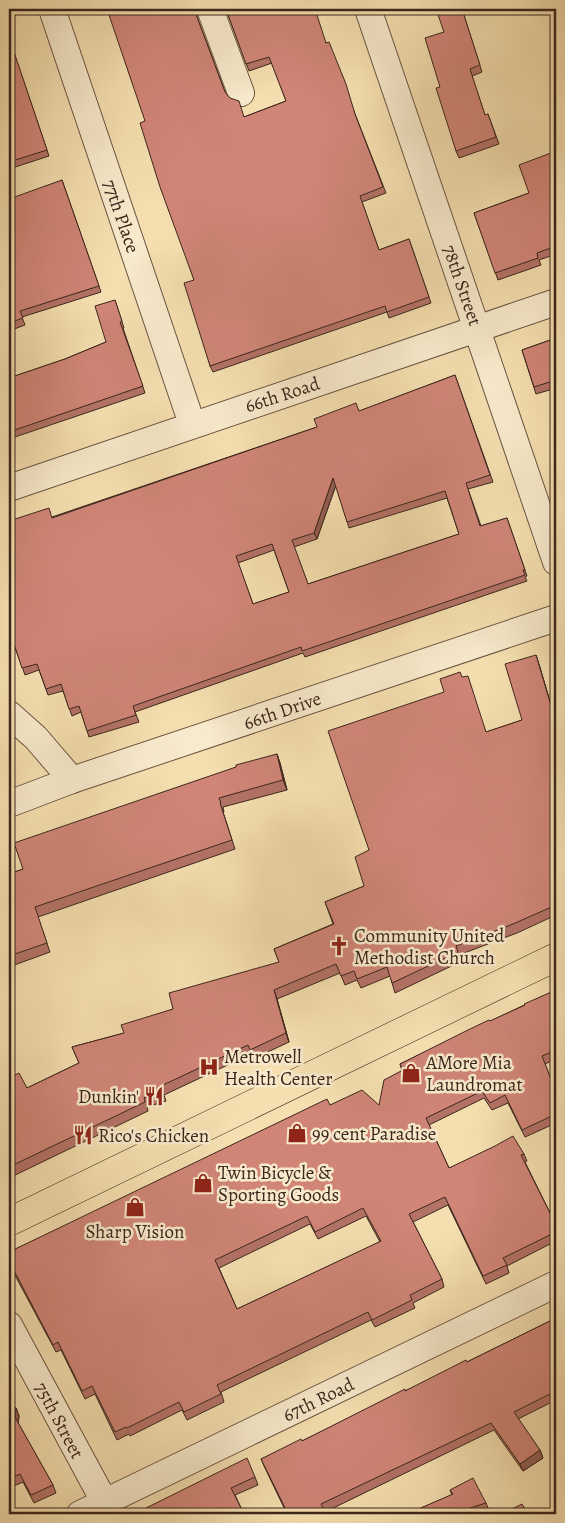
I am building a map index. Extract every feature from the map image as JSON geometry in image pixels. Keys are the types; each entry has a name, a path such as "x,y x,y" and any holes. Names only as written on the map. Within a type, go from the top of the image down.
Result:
{"main road":[{"path":"9,1222 556,957"}],"street":[{"name":"77th Place","path":"52,9 192,424"},
{"path":"210,9 241,93"},
{"name":"78th Street","path":"368,9 556,562"},
{"name":"66th Road","path":"9,488 192,424 556,302"},
{"name":"66th Drive","path":"9,804 72,780 556,618"},
{"path":"9,714 36,738 72,780"},
{"name":"67th Road","path":"80,1514 108,1508 556,1284"},
{"name":"75th Street","path":"9,1325 108,1508"}],"building":[{"path":"107,9 194,9 225,92 230,98 239,101 244,117 286,101 269,57 246,64 226,9 315,9 326,43 329,42 346,84 355,114 383,187 360,196 379,250 409,239 429,297 387,312 385,306 210,366 184,283 194,280 160,187 140,123 145,121"},
{"path":"436,9 462,9 480,65 470,69 485,115 488,114 496,137 456,151 436,88 440,87 425,38 444,32"},
{"path":"9,41 47,150 9,162"},
{"path":"556,151 556,246 537,253 538,258 495,273 474,213 529,193 519,165"},
{"path":"62,180 99,286 20,311 23,318 9,323 9,199"},
{"path":"115,300 122,321 120,322 143,386 9,432 9,378 65,359 106,342 95,306"},
{"path":"556,338 556,380 534,387 522,350"},
{"path":"455,375 490,475 466,483 480,526 507,518 525,570 523,570 525,575 302,651 301,647 133,706 136,715 87,731 79,706 69,709 61,684 46,689 37,664 22,668 14,644 9,646 9,521 49,508 52,518 317,427 314,419 356,403 359,411","holes":["333,478 347,522 445,491 459,534 308,584 292,540 314,533","272,544 289,592 253,604 236,556"]},
{"path":"536,655 552,709 556,708 556,905 456,946 458,952 392,983 387,967 357,979 354,971 341,976 336,964 274,990 286,1033 250,1050 248,1045 161,1086 163,1092 144,1098 145,1102 9,1167 9,1078 19,1073 27,1088 79,1063 72,1047 124,1033 121,1025 173,1009 169,993 279,962 274,949 334,924 325,902 364,886 355,857 369,850 328,731 444,692 440,679 460,672 462,677 468,676 486,732 522,720 505,664"},
{"path":"277,754 283,780 219,798 232,840 35,907 47,943 9,956 9,874 23,869 14,843 236,767 236,765"},
{"path":"556,990 556,1050 542,1056 556,1092 556,1114 522,1130 505,1095 490,1103 482,1091 426,1118 449,1168 513,1136 524,1154 521,1155 555,1223 553,1224 556,1232 503,1258 507,1265 483,1276 445,1197 409,1214 442,1279 410,1295 412,1300 372,1320 368,1312 217,1385 221,1394 184,1412 179,1402 115,1432 92,1386 82,1391 58,1342 53,1345 9,1261 9,1252 327,1099 330,1105 362,1090 379,1105 384,1080 403,1070 400,1064","holes":["363,1208 381,1241 237,1309 215,1260 307,1216 315,1232"]},
{"path":"556,1318 556,1391 514,1412 540,1450 520,1464 491,1423 321,1504 326,1514 288,1514 261,1459"},
{"path":"9,1405 16,1408 15,1417 53,1485 31,1495 20,1474 9,1479"},
{"path":"247,1458 255,1477 231,1488 244,1514 149,1514 146,1508"},
{"path":"473,1478 486,1503 451,1514 407,1514 453,1494 450,1490"},
{"path":"522,1504 528,1514 502,1514"}],"place":[{"name":"Community United Methodist Church","path":"339,946"},
{"name":"Metrowell Health Center","path":"209,1067"},
{"name":"AMore Mia Laundromat","path":"411,1073"},
{"name":"Dunkin'","path":"154,1096"},
{"name":"99 cent Paradise","path":"297,1133"},
{"name":"Rico's Chicken","path":"83,1135"},
{"name":"Twin Bicycle & Sporting Goods","path":"203,1183"},
{"name":"Sharp Vision","path":"135,1207"}]}
